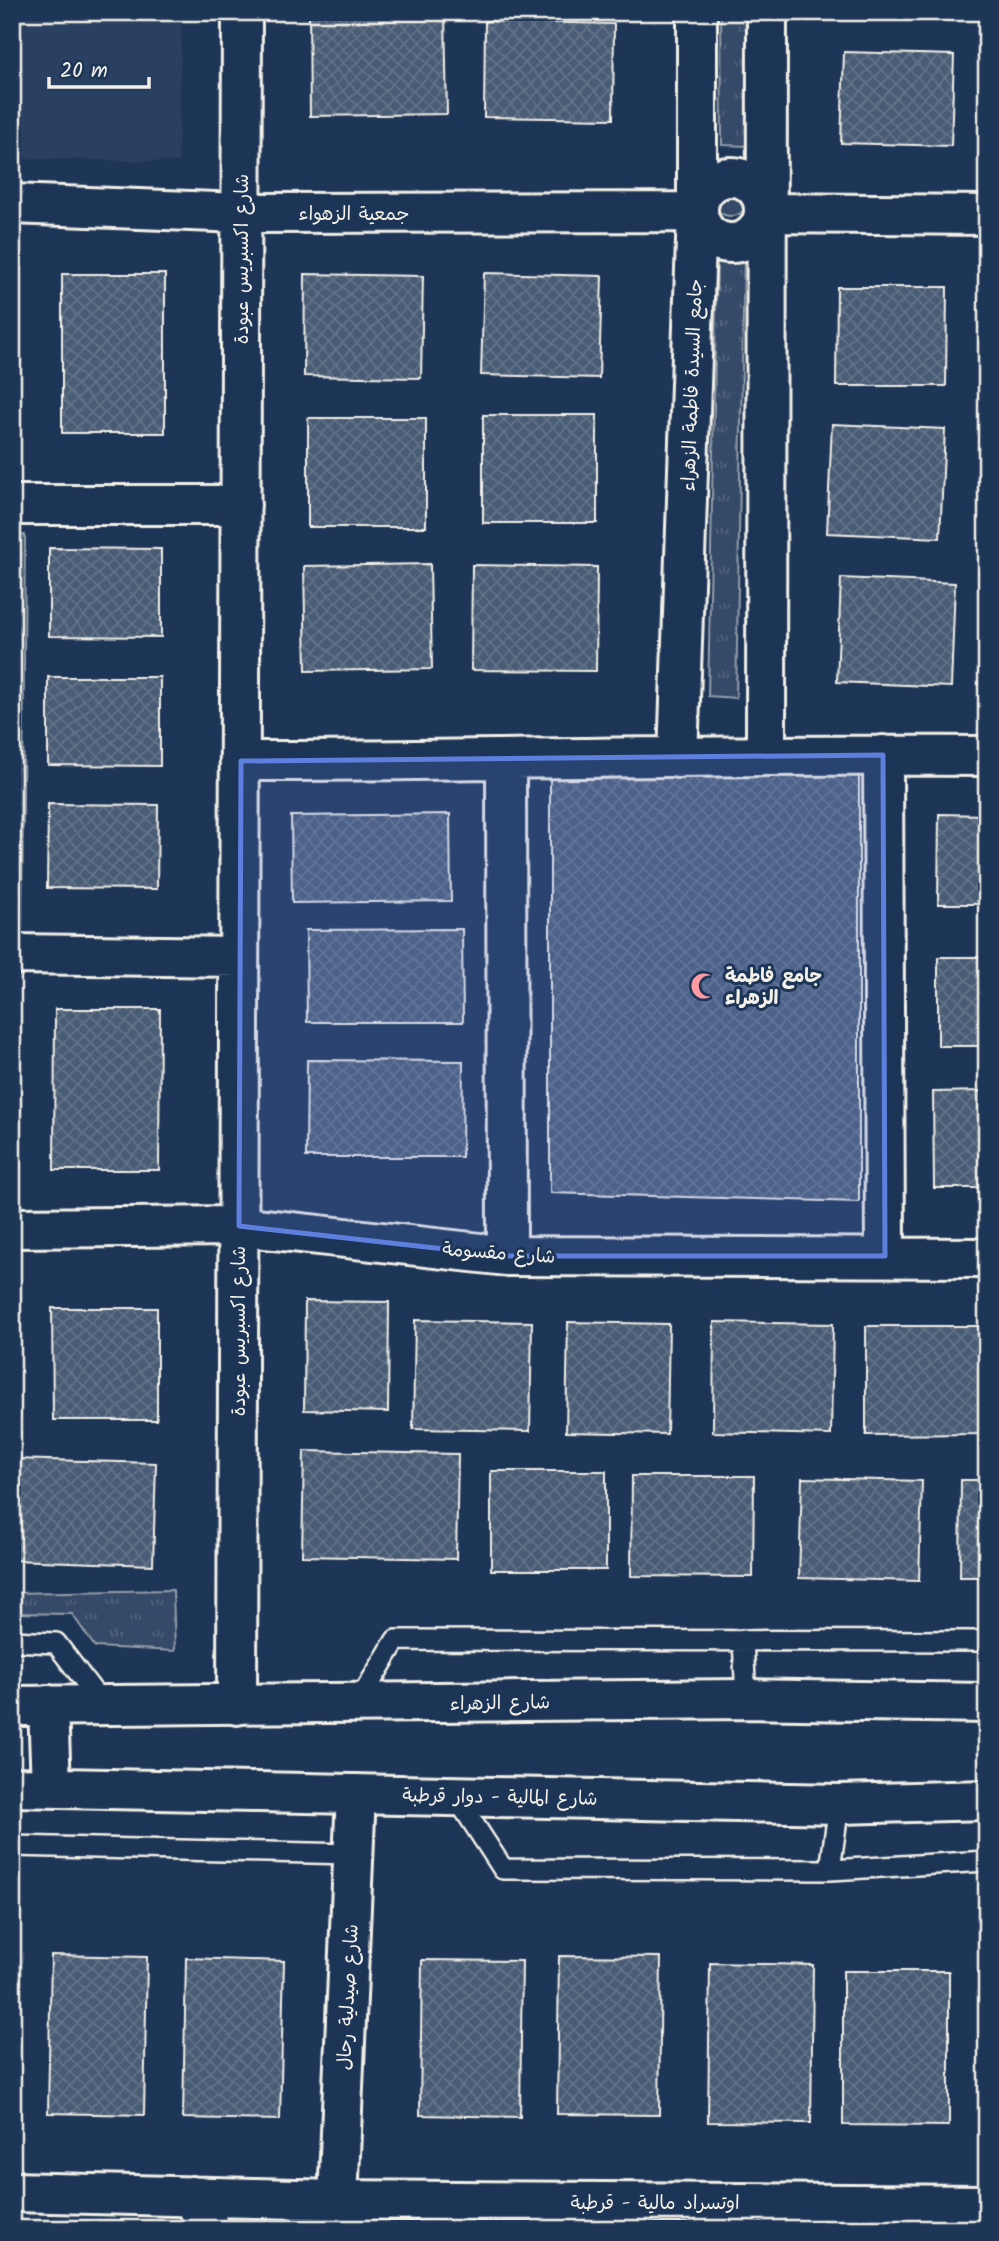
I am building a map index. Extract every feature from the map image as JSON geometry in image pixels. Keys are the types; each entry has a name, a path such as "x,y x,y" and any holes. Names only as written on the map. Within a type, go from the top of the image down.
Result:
{"street":[{"name":"شارع اكسبريس عبودة","path":"237,1704 242,12"},
{"name":"جامع السيدة فاطمة الزهراء","path":"678,758 697,212 696,12"},
{"path":"766,754 767,12"},
{"name":"جمعية الزهواء","path":"12,204 241,213 697,212"},
{"path":"697,212 706,232 715,239 736,243 756,233 765,213"},
{"path":"765,213 987,215"},
{"path":"12,505 242,505"},
{"path":"241,761 506,761 766,754 987,756"},
{"path":"883,755 885,1256"},
{"path":"506,761 507,1256"},
{"path":"12,954 239,957"},
{"name":"شارع مقسومة","path":"12,1228 239,1226 507,1256 987,1258"},
{"name":"شارع الزهراء","path":"30,1706 746,1699 987,1703"},
{"path":"30,1706 51,1787"},
{"name":"شارع المالية - دوار قرطبة","path":"12,1787 839,1804 987,1800"},
{"name":"شارع صيدلية رحال","path":"338,2200 356,1794"},
{"name":"اوتسراد مالية - قرطبة","path":"12,2192 201,2213 338,2200 483,2215 987,2204"}],"lane":[{"path":"358,1703 396,1640 987,1641"},
{"path":"743,1640 746,1699"},
{"path":"12,1641 55,1643 103,1705"},
{"path":"454,1794 503,1869 830,1870 987,1861"},
{"path":"830,1870 839,1804"},
{"path":"12,1846 353,1854"}],"highlighted area":[{"path":"883,755 885,1256 507,1256 239,1226 241,761"}],"shaded area":[{"path":"12,12 182,12 178,162 12,158"}],"green space":[{"path":"721,12 749,12 748,146 722,145"},
{"path":"731,180 743,186 749,198 743,210 731,216 719,210 713,198 719,186"},
{"path":"717,257 744,258 736,698 708,696"},
{"path":"12,535 25,535 22,927 12,927"},
{"path":"173,1590 175,1651 95,1647 72,1614 12,1613 12,1593"}],"building":[{"path":"309,12 445,12 447,114 310,116"},
{"path":"836,12 950,12 950,20"},
{"path":"485,21 614,24 613,119 484,117"},
{"path":"844,52 954,55 951,146 841,143"},
{"path":"484,273 602,276 599,378 481,375"},
{"path":"12,274 18,274 18,429 12,429"},
{"path":"62,274 165,274 165,433 62,433"},
{"path":"305,274 423,276 421,378 304,376"},
{"path":"837,287 947,287 946,386 836,386"},
{"path":"483,415 597,415 597,523 483,523"},
{"path":"308,418 426,418 426,527 308,527"},
{"path":"832,424 945,429 940,538 827,533"},
{"path":"49,548 161,549 161,637 49,636"},
{"path":"430,564 432,669 306,671 304,566"},
{"path":"472,565 597,567 596,671 471,670"},
{"path":"841,578 955,583 951,687 837,682"},
{"path":"48,677 160,677 160,766 48,765"},
{"name":"جامع فاطمة الزهراء","path":"859,775 859,1202 550,1193 550,779"},
{"path":"48,804 158,805 157,889 47,888"},
{"path":"450,814 451,901 292,903 291,816"},
{"path":"939,814 987,815 987,904 938,904"},
{"path":"462,929 463,1022 307,1022 306,930"},
{"path":"938,957 987,957 987,1046 938,1046"},
{"path":"55,1009 160,1009 159,1170 54,1170"},
{"path":"12,1014 14,1014 12,1137"},
{"path":"307,1060 463,1061 462,1157 306,1157"},
{"path":"987,1091 987,1188 934,1188 933,1092"},
{"path":"305,1301 389,1302 388,1412 304,1410"},
{"path":"52,1308 157,1308 157,1420 53,1420"},
{"path":"415,1320 532,1322 530,1431 413,1429"},
{"path":"568,1322 669,1324 667,1434 566,1432"},
{"path":"714,1322 833,1324 831,1435 713,1432"},
{"path":"866,1326 982,1326 983,1434 866,1435"},
{"path":"304,1451 458,1454 456,1559 302,1556"},
{"path":"12,1459 156,1463 153,1565 12,1560"},
{"path":"491,1471 606,1471 606,1570 491,1570"},
{"path":"632,1476 754,1476 753,1577 631,1576"},
{"path":"802,1478 922,1481 919,1581 799,1578"},
{"path":"961,1480 987,1480 987,1577 960,1577"},
{"path":"51,1955 147,1957 144,2115 48,2113"},
{"path":"559,1956 661,1957 659,2115 557,2114"},
{"path":"186,1958 284,1961 280,2120 183,2118"},
{"path":"422,1960 522,1961 520,2117 420,2115"},
{"path":"710,1963 813,1965 811,2123 708,2122"},
{"path":"981,1966 987,1966 986,2119"},
{"path":"843,1971 949,1971 949,2126 843,2125"}],"place":[{"name":"جامع فاطمة الزهراء","path":"704,986"}]}
